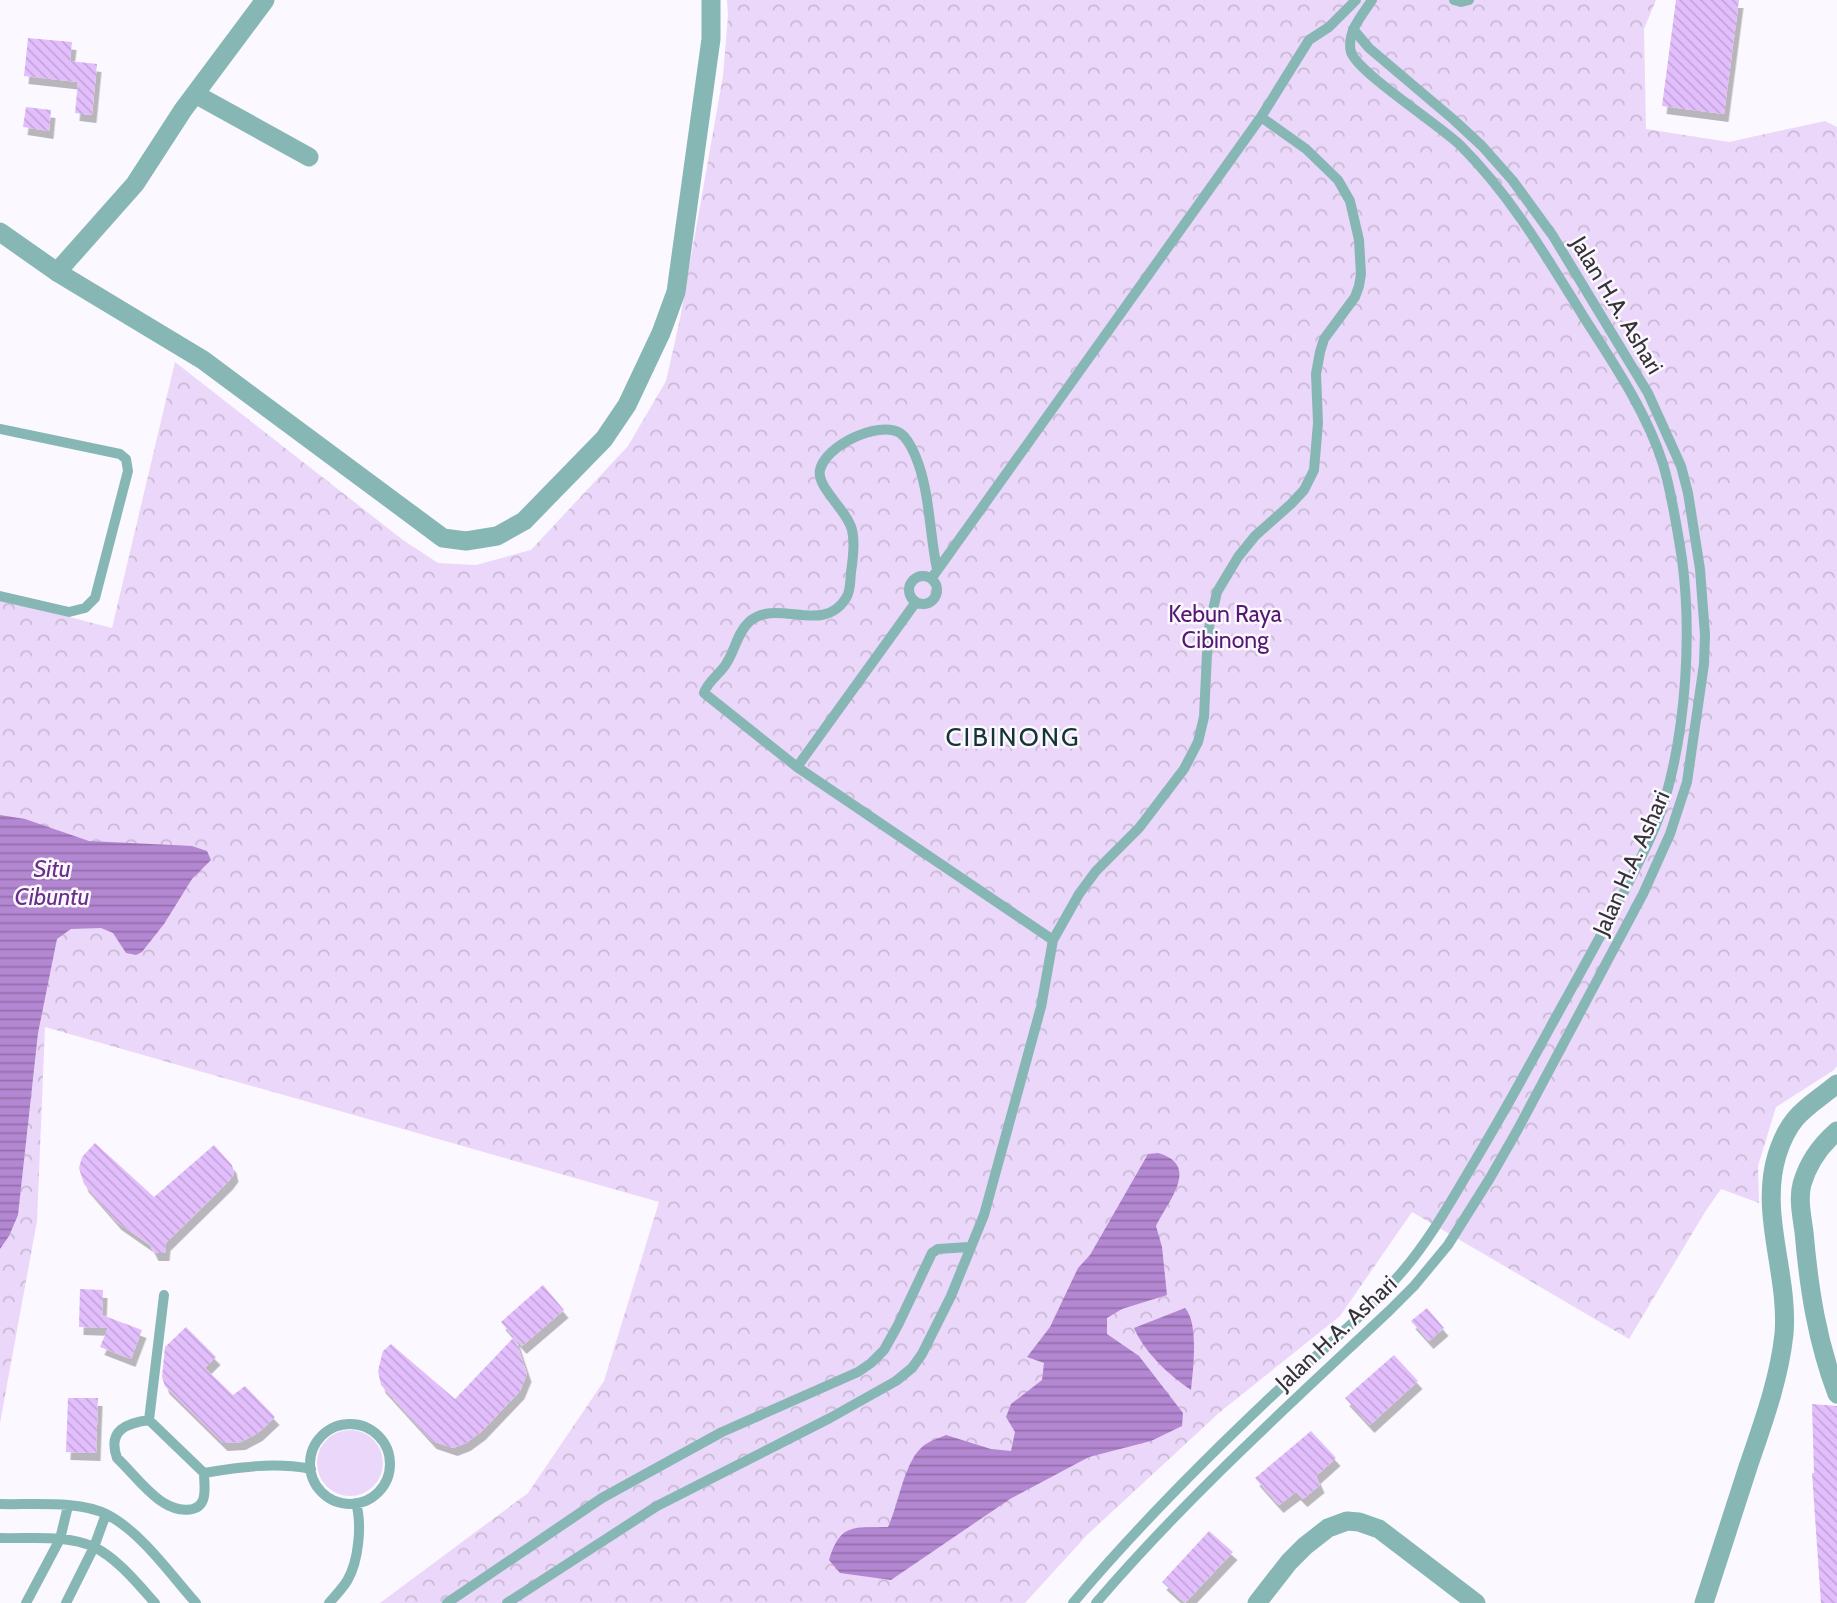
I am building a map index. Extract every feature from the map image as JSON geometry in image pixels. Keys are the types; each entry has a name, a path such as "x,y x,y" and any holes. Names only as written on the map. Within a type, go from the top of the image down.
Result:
{"street":[{"path":"57,272 135,184 195,94 265,0"},
{"path":"0,232 57,272 202,360 443,538 466,541 497,536 524,521 604,439 627,405 666,321 676,292 684,243 711,39 711,0"},
{"path":"195,94 309,157"},
{"path":"1704,1603 1772,1397 1782,1348 1785,1307 1772,1208 1776,1157 1785,1133 1797,1114 1837,1084"},
{"path":"1837,1131 1815,1155 1801,1195 1807,1264 1818,1339 1837,1394"},
{"path":"1257,1603 1305,1546 1328,1528 1347,1521 1379,1529 1476,1603"}],"lane":[{"path":"931,579 1261,117 1308,40 1329,27 1356,0"},
{"path":"1353,29 1372,0"},
{"path":"1454,0 1469,0"},
{"name":"Jalan H.A. Ashari","path":"1073,1603 1212,1452 1401,1273 1438,1223 1523,1080 1589,960 1656,826 1673,765 1688,638 1682,561 1659,453 1606,352 1551,262 1499,187 1455,141 1356,62 1350,45 1353,29"},
{"name":"Jalan H.A. Ashari","path":"1096,1603 1174,1516 1414,1286 1448,1245 1518,1129 1643,894 1670,834 1687,782 1704,664 1700,569 1681,466 1648,393 1553,236 1521,192 1482,146 1369,48 1353,29"},
{"path":"507,1603 657,1506 830,1418 896,1381 912,1368 922,1354 951,1296 984,1215 1041,1007 1052,940 1096,871 1139,828 1184,769 1198,742 1204,717 1206,656 1211,613 1217,593 1238,557 1255,536 1291,505 1304,490 1314,470 1318,423 1316,374 1320,352 1324,339 1355,297 1359,286 1359,240 1350,201 1338,180 1306,149 1261,117"},
{"path":"0,429 120,454 126,459 128,471 95,598 85,608 69,612 0,596"},
{"path":"937,569 923,474 913,450 900,433 886,429 862,434 827,457 820,471 821,482 852,529 852,566 848,595 839,609 827,614 767,614 749,621 724,667 705,688 704,693 797,767 1052,940"},
{"path":"923,577 931,579 936,585 936,596 928,603 916,602 910,596 911,583 923,577"},
{"path":"797,767 916,602"},
{"path":"1656,826 1670,834"},
{"path":"447,1603 602,1498 722,1433 858,1372 884,1350 932,1253 938,1249 969,1247"},
{"path":"1401,1273 1414,1286"},
{"path":"149,1420 164,1295"},
{"path":"149,1420 204,1473 203,1500 198,1507 192,1510 183,1509 163,1503 117,1458 114,1449 122,1428 130,1423 149,1420"},
{"path":"353,1424 370,1429 377,1435 387,1449 390,1467 379,1491 356,1503 340,1502 326,1495 316,1484 310,1469 312,1452 328,1431 353,1424"},
{"path":"204,1473 271,1465 310,1469"},
{"path":"329,1603 348,1579 354,1564 358,1532 356,1503"},
{"path":"0,1504 68,1506 106,1514 141,1542 196,1603"},
{"path":"1162,1505 1174,1516"},
{"path":"26,1603 60,1539 68,1506"},
{"path":"66,1603 94,1547 106,1514"},
{"path":"0,1538 60,1539 94,1547 117,1563 155,1603"}],"green space":[{"name":"Kebun Raya Cibinong","path":"727,0 1656,0 1644,29 1646,129 1729,142 1825,121 1837,127 1837,1066 1776,1107 1758,1166 1759,1203 1721,1189 1629,1339 1412,1212 1340,1316 1220,1412 1088,1534 1025,1603 380,1603 528,1493 604,1381 659,1202 45,1027 37,1221 0,1423 0,599 112,628 175,362 403,540 438,563 476,565 531,550 628,446 666,381 680,319 723,76"},
{"path":"350,1430 363,1433 373,1440 380,1450 383,1463 380,1476 373,1486 363,1493 350,1496 337,1493 327,1486 320,1476 317,1463 320,1450 327,1440 337,1433"}],"water":[{"name":"Situ Cibuntu","path":"0,815 25,819 89,841 192,846 207,851 211,860 192,879 164,924 142,952 136,955 126,953 113,933 101,928 71,929 57,939 38,1033 18,1215 0,1249"},
{"path":"1158,1153 1178,1166 1179,1175 1178,1185 1156,1226 1162,1247 1167,1295 1122,1309 1107,1318 1107,1334 1139,1356 1183,1413 1182,1426 1151,1441 1089,1457 1010,1499 891,1580 840,1573 829,1560 838,1539 844,1533 858,1528 888,1527 910,1464 924,1445 946,1435 991,1449 1011,1451 1015,1432 1006,1417 1011,1404 1042,1380 1044,1363 1027,1357 1050,1327 1078,1268 1090,1255 1148,1154"},
{"path":"1185,1308 1194,1335 1191,1390 1158,1363 1134,1328"}],"building":[{"path":"1676,0 1739,0 1724,114 1662,106"},
{"path":"28,38 72,42 70,61 97,64 92,115 75,113 78,82 24,76"},
{"path":"26,107 51,110 49,131 23,127"},
{"path":"95,1143 154,1197 214,1145 232,1165 234,1174 166,1243 165,1253 154,1253 150,1245 117,1222 84,1184 79,1168 82,1157"},
{"path":"543,1285 564,1310 522,1346 515,1338 527,1374 520,1391 481,1432 466,1443 453,1448 432,1441 381,1385 378,1371 383,1351 391,1344 455,1399 514,1337 501,1322"},
{"path":"80,1289 103,1290 102,1315 142,1330 131,1359 100,1347 108,1328 79,1327"},
{"path":"1427,1308 1444,1328 1429,1341 1411,1321"},
{"path":"186,1327 216,1357 205,1368 233,1395 245,1386 275,1417 258,1433 241,1442 223,1443 165,1386 162,1377 165,1347"},
{"path":"1394,1355 1418,1381 1370,1425 1345,1398"},
{"path":"68,1398 98,1398 96,1453 66,1452"},
{"path":"1812,1404 1837,1406 1837,1603 1821,1603 1812,1473"},
{"path":"1311,1431 1336,1458 1316,1476 1320,1485 1303,1499 1296,1492 1279,1505 1255,1478"},
{"path":"1209,1531 1233,1552 1185,1603 1162,1582"}],"district":[{"name":"CIBINONG","path":"1013,737"}]}
